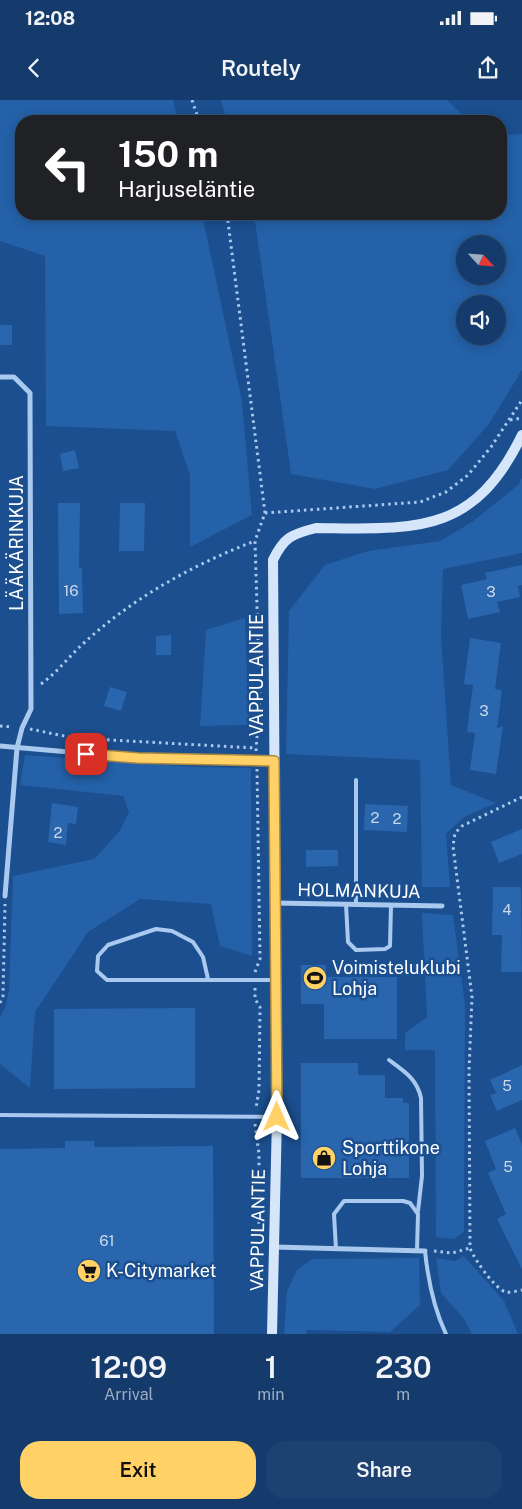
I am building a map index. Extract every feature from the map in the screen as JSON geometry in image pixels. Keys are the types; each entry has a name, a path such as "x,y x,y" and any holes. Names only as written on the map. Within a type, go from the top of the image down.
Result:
{"street":[{"name":"LÄÄKÄRINKUJA","path":"0,376 14,377 30,393 32,690 31,710 22,728 17,748 5,896"},
{"name":"VAPPULANTIE","path":"272,1334 277,1117 273,560 280,545 290,536 316,528 385,529 416,526 445,519 472,504 494,482 512,456 522,435"},
{"path":"0,746 138,758 274,761"},
{"name":"HOLMANKUJA","path":"276,903 442,906"},
{"path":"273,1247 425,1251"}],"lane":[{"path":"356,780 356,905"},
{"path":"346,904 348,942 356,950 385,949 390,946 391,905"},
{"path":"208,979 203,957 193,942 172,931 156,929 108,945 98,956 98,971 108,980 276,980"},
{"path":"389,1060 412,1078 418,1087 421,1098 422,1176 418,1214 418,1250"},
{"path":"0,1115 277,1117"},
{"path":"336,1249 334,1214 344,1202 410,1202 418,1214"},
{"path":"425,1251 428,1279 435,1307 446,1334"}],"path":[{"path":"192,100 197,115"},
{"path":"228,220 265,513 255,541 260,678"},
{"path":"265,513 420,502 446,492 468,475 491,447 522,400"},
{"path":"509,420 522,418"},
{"path":"32,690 50,678 85,641 149,592 228,551 255,541"},
{"path":"259,1264 259,1154 254,1117 259,1080 260,1007 256,999 255,972 260,959 256,748 260,688"},
{"path":"0,726 22,728 74,738 256,748"},
{"path":"522,798 462,826 455,833 453,846 472,997 469,1070 470,1248 474,1258 500,1288 507,1292 522,1290"},
{"path":"0,1003 2,996 5,896"},
{"path":"425,1251 452,1253 470,1248"}],"shaded area":[{"path":"0,100 173,100 177,115 15,115 15,220 203,220 242,402 252,515 190,547 190,475 175,431 46,426 45,256 0,241"},
{"path":"221,100 447,100 463,115 225,115"},
{"path":"522,134 522,370 489,424 448,470 375,489 291,474 255,220 507,220 507,135"},
{"path":"522,478 522,553 443,569 441,636 451,785 496,803 464,817 446,834 450,887 422,887 420,760 286,754 289,611 325,565 368,551 440,541 472,522 518,485"},
{"path":"245,618 249,725 200,726 206,630"},
{"path":"25,755 197,767 251,768 252,956 220,946 211,904 140,899 88,932 35,1012 30,1088 0,1064 0,1017 5,1008 9,990 13,876 94,859 119,832 129,812 123,796 20,785"},
{"path":"422,913 453,915 465,1005 464,1232 454,1239 436,1237 435,1050 405,1050 405,1033 427,1017"},
{"path":"464,1256 504,1301 518,1334 472,1334 464,1319 441,1293 436,1258 455,1261"},
{"path":"419,1258 420,1305 390,1332 307,1330 306,1334 284,1334 287,1291 297,1270 312,1259"}],"building":[{"path":"0,325 12,325 12,345 0,345"},
{"path":"75,450 79,468 63,471 60,454"},
{"path":"58,503 80,503 79,568 82,568 83,613 59,614"},
{"path":"120,503 145,503 144,551 119,551"},
{"path":"522,565 522,585 518,586 520,597 497,602 500,612 468,619 461,585 487,579 485,573"},
{"path":"171,635 171,655 156,655 156,636"},
{"path":"470,638 501,643 495,689 502,690 497,728 503,726 496,774 470,770 475,733 467,732 473,685 464,684"},
{"path":"110,687 127,692 121,711 104,706"},
{"path":"52,803 78,807 76,824 68,823 66,845 48,842"},
{"path":"365,804 408,806 407,832 364,830"},
{"path":"522,829 522,854 499,863 491,842"},
{"path":"306,850 338,850 338,866 306,867"},
{"path":"493,887 521,887 522,972 501,972 502,935 492,935"},
{"path":"301,965 326,965 326,977 397,977 397,1039 324,1039 324,1004 301,1004"},
{"path":"195,1008 195,1088 54,1089 54,1009"},
{"path":"301,1063 358,1063 358,1075 385,1075 385,1098 403,1098 403,1103 409,1103 409,1178 301,1178"},
{"path":"522,1065 522,1100 497,1111 490,1095 496,1093 490,1080"},
{"path":"515,1128 522,1145 522,1269 497,1219 506,1214 488,1173 496,1169 485,1141"},
{"path":"65,1141 94,1141 94,1147 213,1146 214,1334 0,1334 0,1149 65,1148"}],"place":[{"name":"Voimisteluklubi Lohja","path":"315,978"},
{"name":"Sporttikone Lohja","path":"324,1158"},
{"name":"K-Citymarket","path":"89,1271"}],"route":[{"path":"86,754 138,758 274,761 277,1117"}]}
